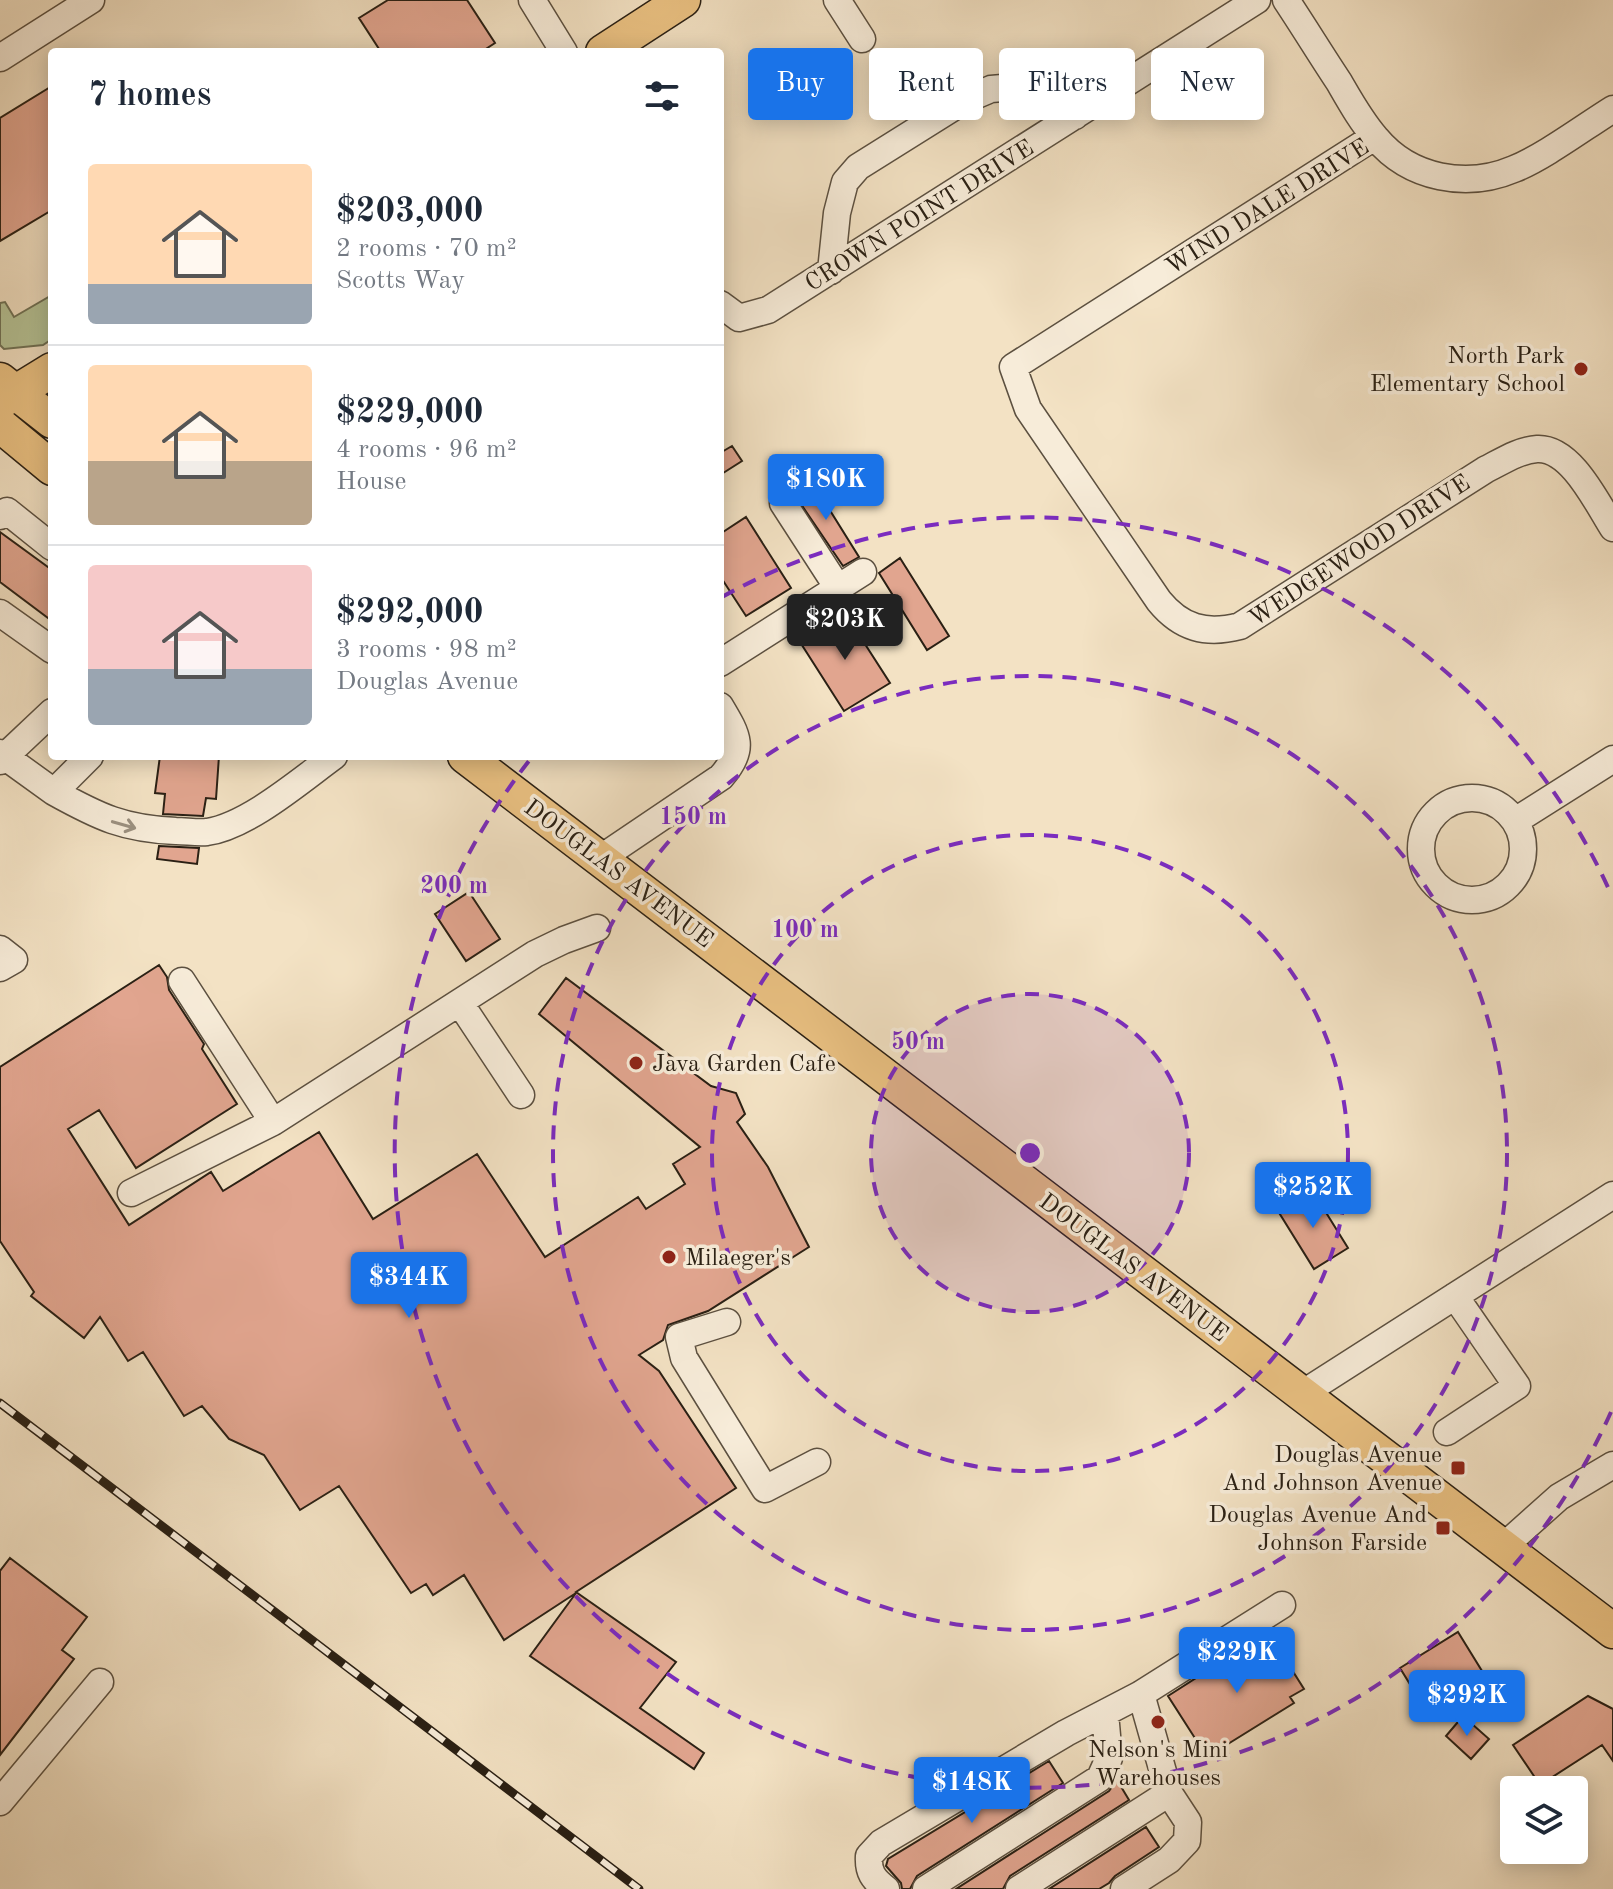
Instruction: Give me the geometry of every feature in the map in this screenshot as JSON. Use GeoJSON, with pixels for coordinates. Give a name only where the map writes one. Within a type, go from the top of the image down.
{"type":"FeatureCollection","features":[{"type":"Feature","properties":{"kind":"main road"},"geometry":{"type":"LineString","coordinates":[[609,48],[683,0]]}},
{"type":"Feature","properties":{"kind":"main road"},"geometry":{"type":"LineString","coordinates":[[5,391],[48,372]]}},
{"type":"Feature","properties":{"kind":"main road"},"geometry":{"type":"LineString","coordinates":[[5,391],[48,418]]}},
{"type":"Feature","properties":{"kind":"main road"},"geometry":{"type":"LineString","coordinates":[[6,439],[48,421]]}},
{"type":"Feature","properties":{"kind":"main road"},"geometry":{"type":"LineString","coordinates":[[6,439],[48,465]]}},
{"type":"Feature","properties":{"kind":"main road","name":"DOUGLAS AVENUE"},"geometry":{"type":"LineString","coordinates":[[470,760],[1613,1631]]}},
{"type":"Feature","properties":{"kind":"street"},"geometry":{"type":"LineString","coordinates":[[0,58],[45,44],[91,0]]}},
{"type":"Feature","properties":{"kind":"street"},"geometry":{"type":"LineString","coordinates":[[532,0],[562,48]]}},
{"type":"Feature","properties":{"kind":"street"},"geometry":{"type":"LineString","coordinates":[[837,0],[862,39]]}},
{"type":"Feature","properties":{"kind":"street","name":"CROWN POINT DRIVE"},"geometry":{"type":"LineString","coordinates":[[1135,78],[1257,0]]}},
{"type":"Feature","properties":{"kind":"street"},"geometry":{"type":"LineString","coordinates":[[1286,0],[1374,137]]}},
{"type":"Feature","properties":{"kind":"street"},"geometry":{"type":"LineString","coordinates":[[831,271],[845,182],[858,167],[965,100],[999,88]]}},
{"type":"Feature","properties":{"kind":"street","name":"WIND DALE DRIVE"},"geometry":{"type":"LineString","coordinates":[[1013,367],[1374,137],[1400,159],[1422,172],[1471,180],[1494,177],[1518,168],[1613,109]]}},
{"type":"Feature","properties":{"kind":"street","name":"CROWN POINT DRIVE"},"geometry":{"type":"LineString","coordinates":[[729,311],[768,310],[1069,120]]}},
{"type":"Feature","properties":{"kind":"street","name":"WEDGEWOOD DRIVE"},"geometry":{"type":"LineString","coordinates":[[1013,367],[1028,409],[1159,601],[1170,614],[1186,625],[1203,631],[1222,631],[1240,626],[1485,470],[1517,454],[1539,449],[1553,452],[1573,465],[1613,528]]}},
{"type":"Feature","properties":{"kind":"street"},"geometry":{"type":"LineString","coordinates":[[783,503],[838,588]]}},
{"type":"Feature","properties":{"kind":"street"},"geometry":{"type":"LineString","coordinates":[[0,516],[7,511],[48,544]]}},
{"type":"Feature","properties":{"kind":"street"},"geometry":{"type":"LineString","coordinates":[[724,660],[863,572]]}},
{"type":"Feature","properties":{"kind":"street"},"geometry":{"type":"LineString","coordinates":[[0,613],[48,647]]}},
{"type":"Feature","properties":{"kind":"street"},"geometry":{"type":"LineString","coordinates":[[601,858],[721,777],[733,763],[739,749],[724,713]]}},
{"type":"Feature","properties":{"kind":"street"},"geometry":{"type":"LineString","coordinates":[[48,716],[1,757],[99,817],[141,830],[208,832],[244,818],[289,791],[329,760]]}},
{"type":"Feature","properties":{"kind":"street"},"geometry":{"type":"LineString","coordinates":[[1515,821],[1613,759]]}},
{"type":"Feature","properties":{"kind":"street"},"geometry":{"type":"LineString","coordinates":[[54,792],[86,760]]}},
{"type":"Feature","properties":{"kind":"street"},"geometry":{"type":"LineString","coordinates":[[131,1193],[273,1122],[535,954],[597,928]]}},
{"type":"Feature","properties":{"kind":"street"},"geometry":{"type":"LineString","coordinates":[[0,949],[14,960],[0,968]]}},
{"type":"Feature","properties":{"kind":"street"},"geometry":{"type":"LineString","coordinates":[[182,981],[273,1122]]}},
{"type":"Feature","properties":{"kind":"street"},"geometry":{"type":"LineString","coordinates":[[460,1003],[521,1095]]}},
{"type":"Feature","properties":{"kind":"street"},"geometry":{"type":"LineString","coordinates":[[1302,1394],[1613,1195]]}},
{"type":"Feature","properties":{"kind":"street"},"geometry":{"type":"LineString","coordinates":[[1447,1432],[1517,1386],[1455,1296]]}},
{"type":"Feature","properties":{"kind":"street"},"geometry":{"type":"LineString","coordinates":[[727,1322],[679,1337],[684,1358],[765,1489],[817,1462]]}},
{"type":"Feature","properties":{"kind":"street"},"geometry":{"type":"LineString","coordinates":[[1503,1547],[1559,1497],[1613,1465]]}},
{"type":"Feature","properties":{"kind":"street"},"geometry":{"type":"LineString","coordinates":[[886,1889],[875,1881],[868,1869],[869,1856],[881,1843],[1141,1694],[1282,1605]]}},
{"type":"Feature","properties":{"kind":"street"},"geometry":{"type":"LineString","coordinates":[[0,1802],[100,1682]]}},
{"type":"Feature","properties":{"kind":"street"},"geometry":{"type":"LineString","coordinates":[[1124,1889],[1169,1860],[1187,1841],[1188,1822],[1169,1793],[1141,1694]]}},
{"type":"Feature","properties":{"kind":"street"},"geometry":{"type":"LineString","coordinates":[[926,1889],[1100,1778],[1109,1758],[1105,1713]]}},
{"type":"Feature","properties":{"kind":"street"},"geometry":{"type":"LineString","coordinates":[[1019,1889],[1169,1793]]}},
{"type":"Feature","properties":{"kind":"green space"},"geometry":{"type":"Polygon","coordinates":[[[48,297],[48,342],[43,345],[4,349],[0,345],[0,303],[5,302],[14,317],[48,297]]]}},
{"type":"Feature","properties":{"kind":"building"},"geometry":{"type":"Polygon","coordinates":[[[388,0],[467,0],[495,43],[487,48],[378,48],[359,18],[388,0]]]}},
{"type":"Feature","properties":{"kind":"building"},"geometry":{"type":"Polygon","coordinates":[[[48,88],[48,212],[0,241],[0,118],[48,88]]]}},
{"type":"Feature","properties":{"kind":"building"},"geometry":{"type":"Polygon","coordinates":[[[732,446],[742,461],[724,472],[724,451],[732,446]]]}},
{"type":"Feature","properties":{"kind":"building"},"geometry":{"type":"Polygon","coordinates":[[[811,480],[859,557],[843,566],[792,491],[811,480]]]}},
{"type":"Feature","properties":{"kind":"building"},"geometry":{"type":"Polygon","coordinates":[[[746,517],[791,588],[746,616],[724,582],[724,531],[746,517]]]}},
{"type":"Feature","properties":{"kind":"building"},"geometry":{"type":"Polygon","coordinates":[[[0,532],[48,567],[48,618],[0,582],[0,532]]]}},
{"type":"Feature","properties":{"kind":"building"},"geometry":{"type":"Polygon","coordinates":[[[900,558],[949,636],[927,650],[879,573],[900,558]]]}},
{"type":"Feature","properties":{"kind":"building"},"geometry":{"type":"Polygon","coordinates":[[[845,613],[890,683],[844,711],[800,642],[845,613]]]}},
{"type":"Feature","properties":{"kind":"building"},"geometry":{"type":"Polygon","coordinates":[[[159,760],[219,760],[216,799],[206,798],[203,816],[163,814],[165,794],[155,793],[159,760]]]}},
{"type":"Feature","properties":{"kind":"building"},"geometry":{"type":"Polygon","coordinates":[[[159,846],[199,848],[197,864],[157,859],[159,846]]]}},
{"type":"Feature","properties":{"kind":"building"},"geometry":{"type":"Polygon","coordinates":[[[469,892],[500,939],[466,961],[435,914],[469,892]]]}},
{"type":"Feature","properties":{"kind":"building"},"geometry":{"type":"Polygon","coordinates":[[[159,965],[167,977],[169,990],[204,1044],[202,1049],[237,1104],[136,1168],[99,1110],[68,1129],[129,1225],[211,1172],[223,1191],[319,1132],[373,1219],[477,1154],[545,1257],[638,1197],[646,1209],[685,1184],[673,1164],[700,1147],[539,1014],[566,978],[711,1086],[736,1093],[745,1114],[737,1122],[768,1167],[809,1247],[708,1311],[668,1325],[663,1340],[639,1355],[659,1371],[736,1488],[576,1592],[676,1662],[640,1708],[704,1753],[694,1769],[530,1656],[576,1593],[504,1640],[464,1575],[433,1595],[426,1584],[411,1593],[339,1486],[300,1510],[264,1455],[229,1439],[202,1406],[184,1416],[143,1352],[128,1361],[100,1317],[84,1338],[31,1296],[34,1292],[0,1241],[0,1067],[159,965]]]}},
{"type":"Feature","properties":{"kind":"building"},"geometry":{"type":"Polygon","coordinates":[[[1312,1190],[1348,1248],[1314,1269],[1278,1211],[1312,1190]]]}},
{"type":"Feature","properties":{"kind":"building"},"geometry":{"type":"Polygon","coordinates":[[[10,1558],[87,1617],[62,1650],[74,1659],[0,1755],[0,1571],[10,1558]]]}},
{"type":"Feature","properties":{"kind":"building"},"geometry":{"type":"Polygon","coordinates":[[[1268,1632],[1304,1689],[1290,1697],[1294,1703],[1207,1757],[1168,1696],[1268,1632]]]}},
{"type":"Feature","properties":{"kind":"building"},"geometry":{"type":"Polygon","coordinates":[[[1458,1632],[1482,1671],[1424,1707],[1400,1668],[1458,1632]]]}},
{"type":"Feature","properties":{"kind":"building"},"geometry":{"type":"Polygon","coordinates":[[[1588,1696],[1613,1709],[1613,1761],[1602,1745],[1554,1776],[1534,1776],[1513,1745],[1588,1696]]]}},
{"type":"Feature","properties":{"kind":"building"},"geometry":{"type":"Polygon","coordinates":[[[1463,1716],[1489,1739],[1471,1759],[1446,1736],[1463,1716]]]}},
{"type":"Feature","properties":{"kind":"building"},"geometry":{"type":"Polygon","coordinates":[[[1049,1761],[1063,1783],[917,1876],[910,1889],[902,1889],[901,1883],[886,1866],[888,1859],[1049,1761]]]}},
{"type":"Feature","properties":{"kind":"building"},"geometry":{"type":"Polygon","coordinates":[[[1117,1780],[1129,1800],[1010,1876],[1003,1889],[956,1889],[1109,1791],[1117,1780]]]}},
{"type":"Feature","properties":{"kind":"building"},"geometry":{"type":"Polygon","coordinates":[[[1146,1827],[1159,1847],[1109,1883],[1099,1889],[1049,1889],[1146,1827]]]}},
{"type":"Feature","properties":{"kind":"railway"},"geometry":{"type":"LineString","coordinates":[[0,1403],[639,1889]]}},
{"type":"Feature","properties":{"kind":"place","name":"North Park Elementary School"},"geometry":{"type":"Point","coordinates":[1581,369]}},
{"type":"Feature","properties":{"kind":"place","name":"Java Garden Cafe"},"geometry":{"type":"Point","coordinates":[636,1063]}},
{"type":"Feature","properties":{"kind":"place","name":"Milaeger's"},"geometry":{"type":"Point","coordinates":[669,1257]}},
{"type":"Feature","properties":{"kind":"place","name":"Douglas Avenue And Johnson Avenue"},"geometry":{"type":"Point","coordinates":[1458,1468]}},
{"type":"Feature","properties":{"kind":"place","name":"Douglas Avenue And Johnson Farside"},"geometry":{"type":"Point","coordinates":[1443,1528]}},
{"type":"Feature","properties":{"kind":"place","name":"Nelson's Mini Warehouses"},"geometry":{"type":"Point","coordinates":[1158,1722]}}]}
